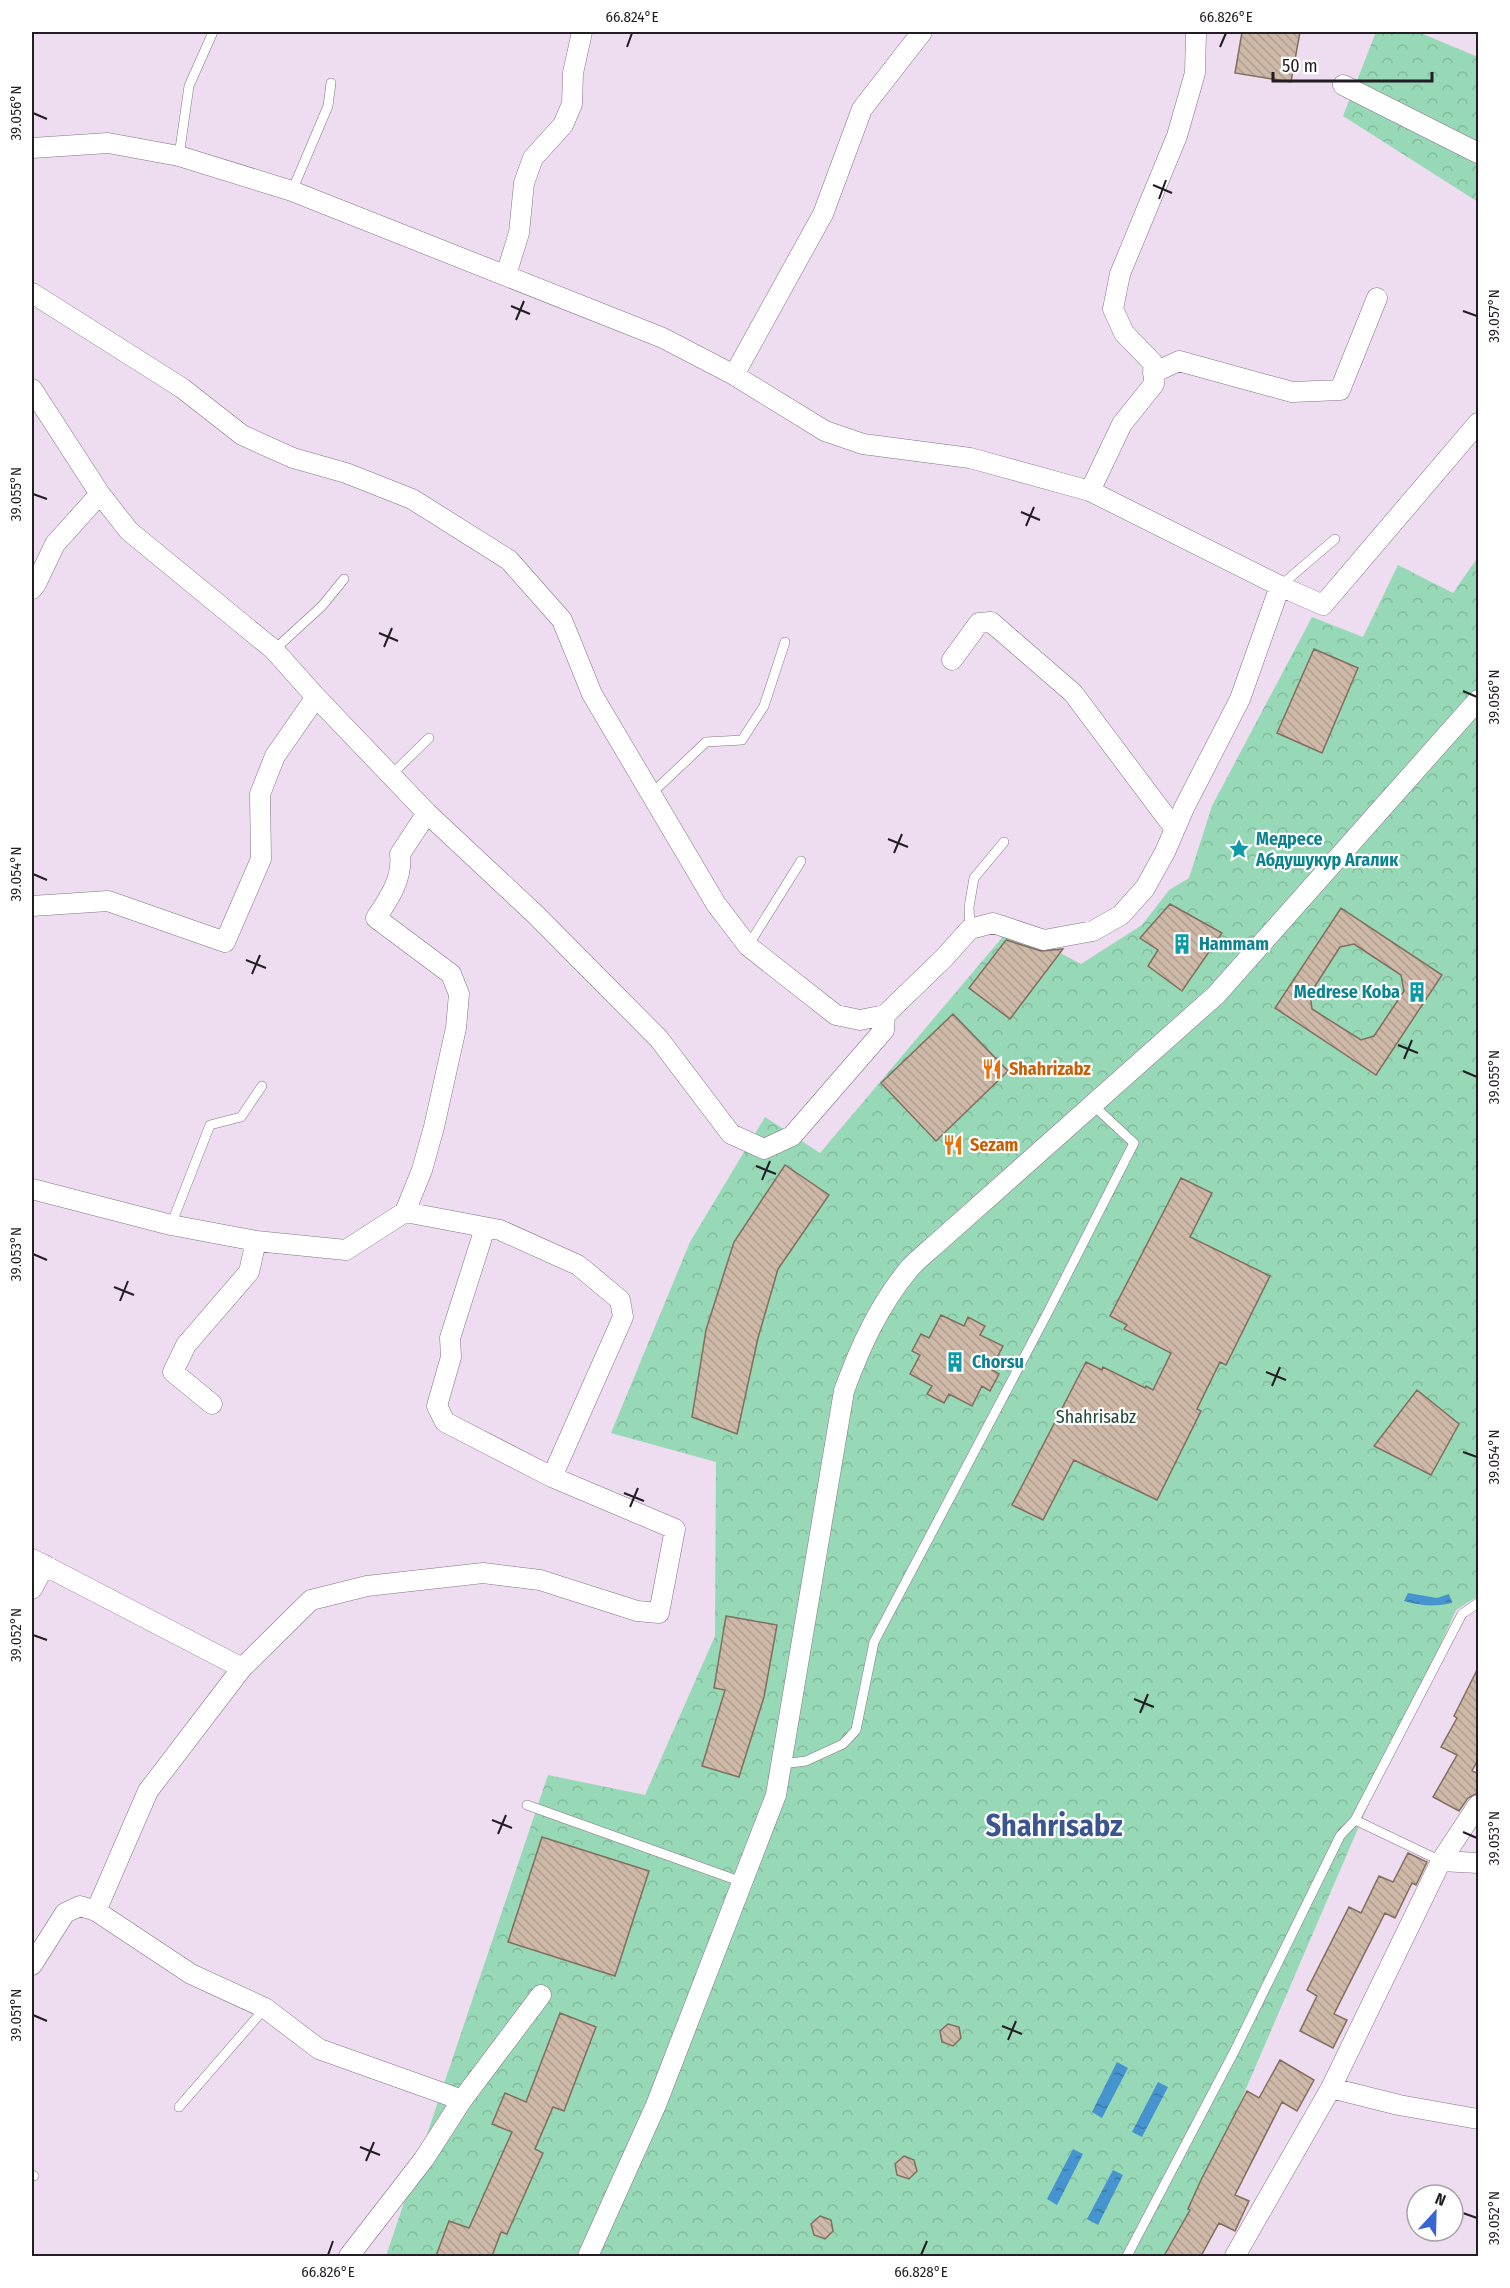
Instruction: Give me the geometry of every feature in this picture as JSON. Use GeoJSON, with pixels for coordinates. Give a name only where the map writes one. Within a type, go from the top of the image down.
{"type":"FeatureCollection","features":[{"type":"Feature","properties":{"kind":"street"},"geometry":{"type":"LineString","coordinates":[[506,274],[519,233],[524,183],[533,158],[563,125],[572,104],[573,73],[582,32]]}},
{"type":"Feature","properties":{"kind":"street"},"geometry":{"type":"LineString","coordinates":[[734,375],[823,214],[862,110],[922,32]]}},
{"type":"Feature","properties":{"kind":"street"},"geometry":{"type":"LineString","coordinates":[[1090,491],[1122,424],[1154,384],[1153,363],[1124,333],[1113,309],[1120,274],[1177,136],[1195,73],[1196,32]]}},
{"type":"Feature","properties":{"kind":"street"},"geometry":{"type":"LineString","coordinates":[[1343,85],[1479,153]]}},
{"type":"Feature","properties":{"kind":"street"},"geometry":{"type":"LineString","coordinates":[[32,148],[108,143],[179,156],[292,191],[663,338],[734,375],[825,431],[863,444],[970,458],[1090,491],[1280,586],[1323,605],[1479,423]]}},
{"type":"Feature","properties":{"kind":"street"},"geometry":{"type":"LineString","coordinates":[[32,293],[182,388],[242,435],[293,459],[346,473],[411,499],[509,560],[562,620],[592,694],[716,904],[748,946],[836,1015],[860,1020],[885,1015],[944,958],[970,929],[993,923],[1044,940],[1092,930],[1121,915],[1145,888],[1166,852],[1184,808],[1240,699],[1280,586]]}},
{"type":"Feature","properties":{"kind":"street"},"geometry":{"type":"LineString","coordinates":[[1153,373],[1179,361],[1292,392],[1340,390],[1377,298]]}},
{"type":"Feature","properties":{"kind":"street"},"geometry":{"type":"LineString","coordinates":[[32,389],[100,494],[129,531],[182,572],[274,650],[427,813],[536,915],[658,1039],[731,1134],[764,1149],[792,1136],[884,1030],[885,1015]]}},
{"type":"Feature","properties":{"kind":"street"},"geometry":{"type":"LineString","coordinates":[[32,589],[55,544],[100,494]]}},
{"type":"Feature","properties":{"kind":"street"},"geometry":{"type":"LineString","coordinates":[[952,660],[979,623],[991,622],[1073,693],[1175,829]]}},
{"type":"Feature","properties":{"kind":"street"},"geometry":{"type":"LineString","coordinates":[[32,906],[108,901],[225,942],[261,859],[260,794],[274,756],[316,697]]}},
{"type":"Feature","properties":{"kind":"street"},"geometry":{"type":"LineString","coordinates":[[588,2256],[656,2105],[776,1795],[844,1391],[859,1350],[879,1312],[910,1269],[1216,995],[1479,700]]}},
{"type":"Feature","properties":{"kind":"street"},"geometry":{"type":"LineString","coordinates":[[32,1190],[171,1225],[256,1241],[346,1250],[405,1212],[422,1170],[434,1127],[456,1028],[459,994],[451,974],[376,918],[390,896],[401,867],[400,854],[427,813]]}},
{"type":"Feature","properties":{"kind":"street"},"geometry":{"type":"LineString","coordinates":[[405,1212],[500,1230],[578,1265],[620,1300],[623,1317],[552,1476]]}},
{"type":"Feature","properties":{"kind":"street"},"geometry":{"type":"LineString","coordinates":[[96,1911],[148,1791],[242,1668],[311,1599],[367,1586],[483,1573],[540,1580],[637,1611],[659,1613],[675,1529],[552,1476],[445,1422],[437,1406],[452,1357],[450,1338],[485,1228]]}},
{"type":"Feature","properties":{"kind":"street"},"geometry":{"type":"LineString","coordinates":[[212,1404],[173,1372],[186,1345],[249,1272],[256,1241]]}},
{"type":"Feature","properties":{"kind":"street"},"geometry":{"type":"LineString","coordinates":[[32,1589],[38,1562],[242,1668]]}},
{"type":"Feature","properties":{"kind":"street"},"geometry":{"type":"LineString","coordinates":[[1235,2256],[1331,2088],[1441,1861],[1479,1805]]}},
{"type":"Feature","properties":{"kind":"street"},"geometry":{"type":"LineString","coordinates":[[1441,1861],[1479,1863]]}},
{"type":"Feature","properties":{"kind":"street"},"geometry":{"type":"LineString","coordinates":[[32,1965],[65,1913],[80,1906],[96,1911],[191,1974],[265,2008],[319,2049],[462,2100]]}},
{"type":"Feature","properties":{"kind":"street"},"geometry":{"type":"LineString","coordinates":[[349,2256],[424,2159],[462,2100],[541,1995]]}},
{"type":"Feature","properties":{"kind":"street"},"geometry":{"type":"LineString","coordinates":[[1331,2088],[1399,2105],[1479,2119]]}},
{"type":"Feature","properties":{"kind":"lane"},"geometry":{"type":"LineString","coordinates":[[179,156],[189,86],[213,32]]}},
{"type":"Feature","properties":{"kind":"lane"},"geometry":{"type":"LineString","coordinates":[[292,191],[328,106],[331,83]]}},
{"type":"Feature","properties":{"kind":"lane"},"geometry":{"type":"LineString","coordinates":[[1280,586],[1335,539]]}},
{"type":"Feature","properties":{"kind":"lane"},"geometry":{"type":"LineString","coordinates":[[274,650],[322,606],[344,579]]}},
{"type":"Feature","properties":{"kind":"lane"},"geometry":{"type":"LineString","coordinates":[[651,794],[706,742],[742,740],[764,706],[785,642]]}},
{"type":"Feature","properties":{"kind":"lane"},"geometry":{"type":"LineString","coordinates":[[391,775],[429,738]]}},
{"type":"Feature","properties":{"kind":"lane"},"geometry":{"type":"LineString","coordinates":[[970,929],[969,907],[974,878],[1004,842]]}},
{"type":"Feature","properties":{"kind":"lane"},"geometry":{"type":"LineString","coordinates":[[748,946],[801,861]]}},
{"type":"Feature","properties":{"kind":"lane"},"geometry":{"type":"LineString","coordinates":[[171,1225],[210,1125],[241,1117],[262,1086]]}},
{"type":"Feature","properties":{"kind":"lane"},"geometry":{"type":"LineString","coordinates":[[782,1764],[806,1761],[815,1757],[843,1744],[856,1730],[874,1642],[1048,1312],[1134,1143],[1094,1106]]}},
{"type":"Feature","properties":{"kind":"lane"},"geometry":{"type":"LineString","coordinates":[[1127,2256],[1235,2050],[1340,1836],[1355,1820],[1462,1614],[1479,1603]]}},
{"type":"Feature","properties":{"kind":"lane"},"geometry":{"type":"LineString","coordinates":[[527,1805],[742,1882]]}},
{"type":"Feature","properties":{"kind":"lane"},"geometry":{"type":"LineString","coordinates":[[1355,1820],[1441,1861]]}},
{"type":"Feature","properties":{"kind":"lane"},"geometry":{"type":"LineString","coordinates":[[179,2107],[265,2008]]}},
{"type":"Feature","properties":{"kind":"green space"},"geometry":{"type":"Polygon","coordinates":[[[1376,32],[1418,32],[1478,57],[1478,202],[1343,116],[1376,32]]]}},
{"type":"Feature","properties":{"kind":"green space","name":"Shahrisabz"},"geometry":{"type":"Polygon","coordinates":[[[1478,557],[1478,1596],[1456,1610],[1366,1810],[1174,2256],[386,2256],[548,1775],[645,1795],[715,1636],[716,1462],[611,1433],[690,1242],[765,1117],[820,1153],[1011,927],[1081,964],[1142,925],[1169,890],[1189,878],[1212,806],[1312,617],[1363,637],[1398,565],[1453,593],[1478,557]]]}},
{"type":"Feature","properties":{"kind":"water"},"geometry":{"type":"Polygon","coordinates":[[[1408,1593],[1437,1598],[1449,1594],[1452,1603],[1428,1605],[1404,1601],[1408,1593]]]}},
{"type":"Feature","properties":{"kind":"water"},"geometry":{"type":"Polygon","coordinates":[[[1117,2062],[1128,2068],[1102,2118],[1092,2112],[1117,2062]]]}},
{"type":"Feature","properties":{"kind":"water"},"geometry":{"type":"Polygon","coordinates":[[[1158,2082],[1168,2087],[1142,2137],[1132,2132],[1158,2082]]]}},
{"type":"Feature","properties":{"kind":"water"},"geometry":{"type":"Polygon","coordinates":[[[1073,2149],[1083,2154],[1057,2205],[1047,2199],[1073,2149]]]}},
{"type":"Feature","properties":{"kind":"water"},"geometry":{"type":"Polygon","coordinates":[[[1113,2170],[1123,2175],[1098,2225],[1087,2219],[1113,2170]]]}},
{"type":"Feature","properties":{"kind":"building"},"geometry":{"type":"Polygon","coordinates":[[[1242,32],[1300,32],[1291,82],[1235,73],[1242,32]]]}},
{"type":"Feature","properties":{"kind":"building"},"geometry":{"type":"Polygon","coordinates":[[[1314,649],[1358,668],[1322,753],[1277,733],[1314,649]]]}},
{"type":"Feature","properties":{"kind":"building","name":"Hammam"},"geometry":{"type":"Polygon","coordinates":[[[1170,904],[1222,933],[1182,991],[1148,966],[1158,950],[1140,938],[1170,904]]]}},
{"type":"Feature","properties":{"kind":"building","name":"Medrese Koba"},"geometry":{"type":"Polygon","coordinates":[[[1341,908],[1442,975],[1376,1075],[1275,1008],[1341,908]],[[1354,944],[1340,947],[1310,994],[1312,1009],[1361,1040],[1374,1036],[1404,991],[1401,975],[1354,944]]]}},
{"type":"Feature","properties":{"kind":"building"},"geometry":{"type":"Polygon","coordinates":[[[1006,940],[1041,951],[1063,949],[1010,1019],[969,988],[1006,940]]]}},
{"type":"Feature","properties":{"kind":"building"},"geometry":{"type":"Polygon","coordinates":[[[953,1014],[1008,1071],[936,1141],[881,1083],[953,1014]]]}},
{"type":"Feature","properties":{"kind":"building"},"geometry":{"type":"Polygon","coordinates":[[[785,1165],[829,1195],[778,1269],[758,1338],[737,1434],[692,1417],[706,1330],[734,1242],[785,1165]]]}},
{"type":"Feature","properties":{"kind":"building"},"geometry":{"type":"Polygon","coordinates":[[[1181,1178],[1212,1193],[1190,1237],[1270,1276],[1226,1365],[1220,1362],[1197,1409],[1201,1411],[1157,1500],[1074,1460],[1043,1520],[1012,1505],[1086,1362],[1102,1370],[1103,1367],[1153,1390],[1171,1353],[1124,1329],[1127,1325],[1110,1316],[1181,1178]]]}},
{"type":"Feature","properties":{"kind":"building","name":"Chorsu"},"geometry":{"type":"Polygon","coordinates":[[[941,1315],[964,1326],[968,1317],[985,1326],[980,1335],[1003,1346],[991,1369],[999,1374],[990,1391],[982,1386],[972,1406],[949,1394],[944,1403],[927,1394],[932,1386],[910,1374],[920,1355],[912,1351],[921,1334],[929,1338],[941,1315]]]}},
{"type":"Feature","properties":{"kind":"building"},"geometry":{"type":"Polygon","coordinates":[[[1417,1390],[1459,1424],[1431,1475],[1374,1446],[1417,1390]]]}},
{"type":"Feature","properties":{"kind":"building"},"geometry":{"type":"Polygon","coordinates":[[[726,1616],[777,1625],[764,1697],[739,1777],[702,1766],[725,1690],[714,1688],[726,1616]]]}},
{"type":"Feature","properties":{"kind":"building"},"geometry":{"type":"Polygon","coordinates":[[[1479,1666],[1479,1758],[1472,1771],[1479,1774],[1479,1788],[1459,1811],[1433,1797],[1457,1755],[1441,1747],[1457,1718],[1454,1716],[1479,1666]]]}},
{"type":"Feature","properties":{"kind":"building"},"geometry":{"type":"Polygon","coordinates":[[[542,1837],[649,1871],[615,1976],[508,1942],[542,1837]]]}},
{"type":"Feature","properties":{"kind":"building"},"geometry":{"type":"Polygon","coordinates":[[[1408,1853],[1427,1862],[1416,1885],[1412,1883],[1395,1918],[1385,1913],[1334,2014],[1347,2020],[1333,2048],[1300,2031],[1317,1996],[1307,1990],[1349,1907],[1361,1913],[1379,1876],[1393,1882],[1408,1853]]]}},
{"type":"Feature","properties":{"kind":"building"},"geometry":{"type":"Polygon","coordinates":[[[560,2013],[596,2027],[564,2111],[553,2107],[535,2149],[543,2153],[507,2234],[501,2232],[492,2256],[436,2256],[449,2221],[469,2228],[512,2132],[492,2124],[505,2093],[526,2102],[560,2013]]]}},
{"type":"Feature","properties":{"kind":"building"},"geometry":{"type":"Polygon","coordinates":[[[948,2024],[959,2027],[961,2038],[953,2046],[942,2042],[940,2031],[948,2024]]]}},
{"type":"Feature","properties":{"kind":"building"},"geometry":{"type":"Polygon","coordinates":[[[1280,2060],[1314,2080],[1297,2111],[1282,2102],[1235,2195],[1249,2201],[1235,2231],[1219,2223],[1201,2256],[1164,2256],[1190,2210],[1188,2209],[1201,2180],[1247,2091],[1259,2098],[1280,2060]]]}},
{"type":"Feature","properties":{"kind":"building"},"geometry":{"type":"Polygon","coordinates":[[[904,2156],[914,2160],[917,2171],[909,2179],[897,2175],[895,2164],[904,2156]]]}},
{"type":"Feature","properties":{"kind":"building"},"geometry":{"type":"Polygon","coordinates":[[[820,2216],[831,2220],[833,2231],[825,2239],[814,2235],[811,2224],[820,2216]]]}},
{"type":"Feature","properties":{"kind":"place","name":"Медресе Абдушукур Агалик"},"geometry":{"type":"Point","coordinates":[1239,849]}},
{"type":"Feature","properties":{"kind":"place","name":"Hammam"},"geometry":{"type":"Point","coordinates":[1182,944]}},
{"type":"Feature","properties":{"kind":"place","name":"Medrese Koba"},"geometry":{"type":"Point","coordinates":[1417,992]}},
{"type":"Feature","properties":{"kind":"place","name":"Shahrizabz"},"geometry":{"type":"Point","coordinates":[992,1069]}},
{"type":"Feature","properties":{"kind":"place","name":"Sezam"},"geometry":{"type":"Point","coordinates":[953,1145]}},
{"type":"Feature","properties":{"kind":"place","name":"Chorsu"},"geometry":{"type":"Point","coordinates":[955,1362]}},
{"type":"Feature","properties":{"kind":"district","name":"Shahrisabz"},"geometry":{"type":"Point","coordinates":[1054,1826]}}]}
